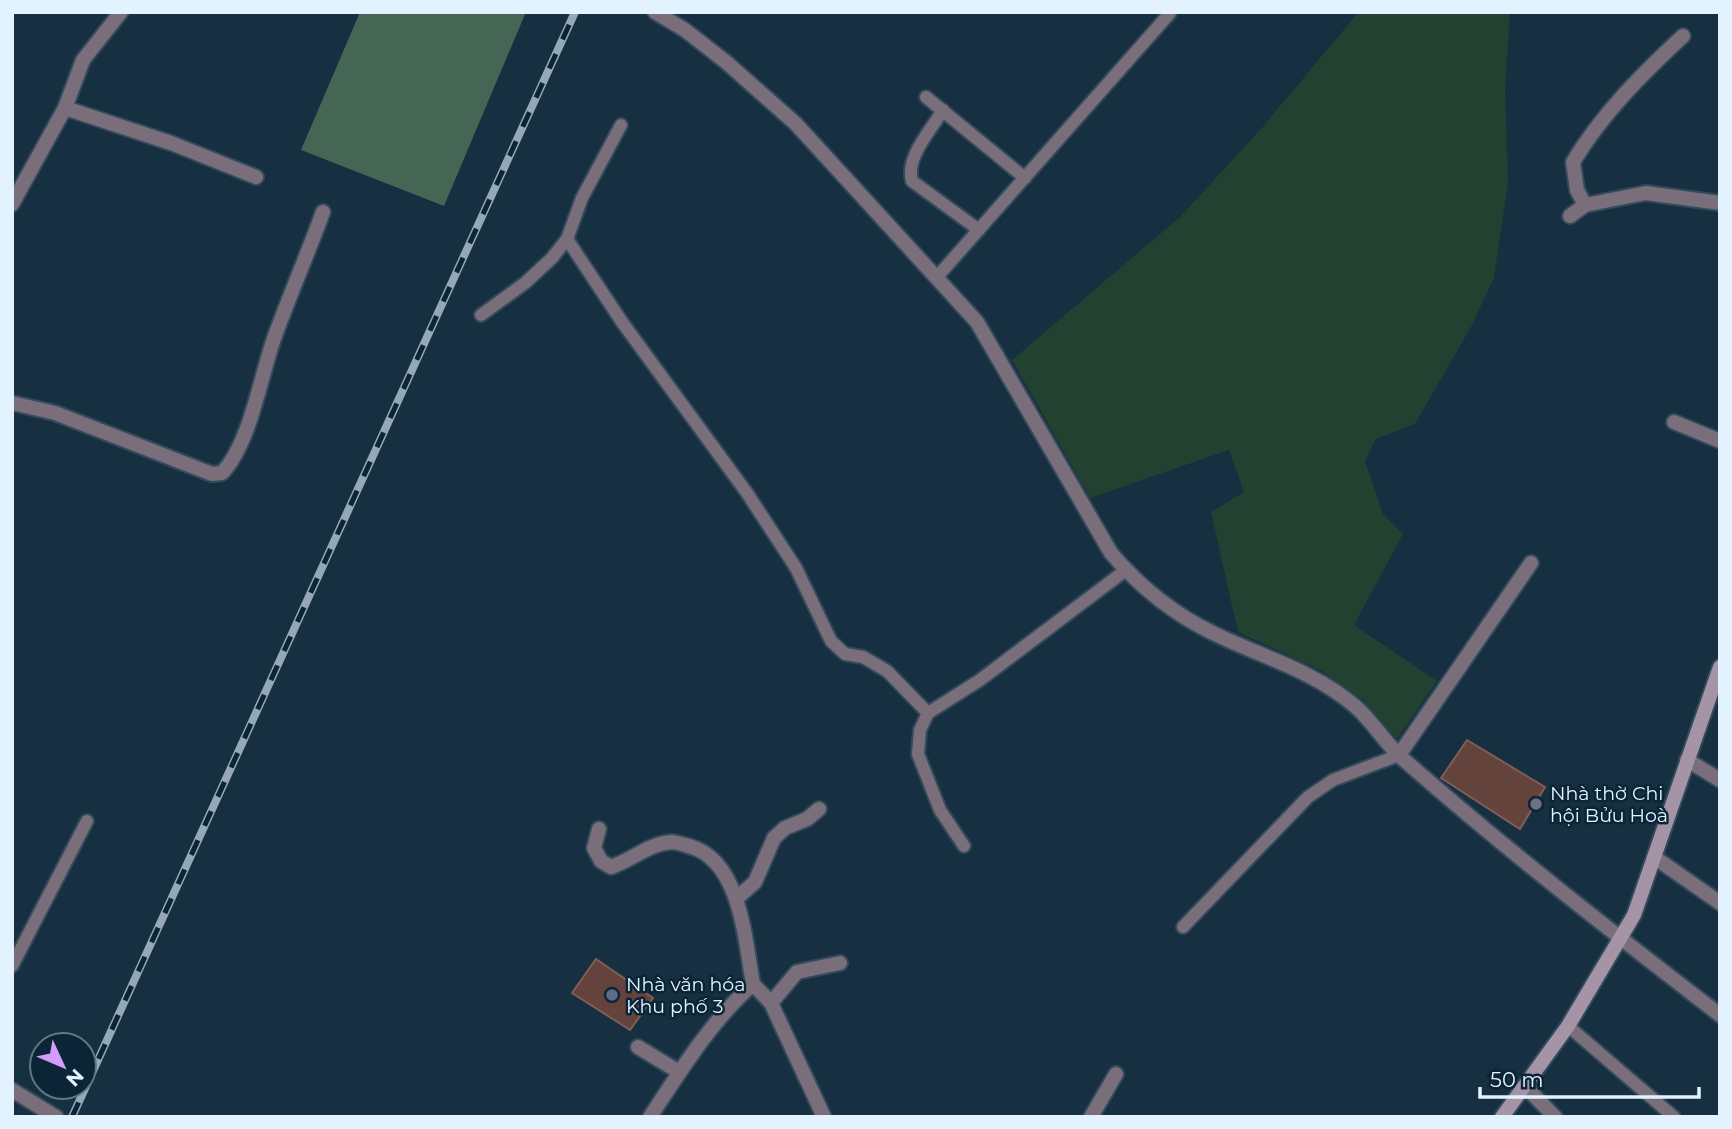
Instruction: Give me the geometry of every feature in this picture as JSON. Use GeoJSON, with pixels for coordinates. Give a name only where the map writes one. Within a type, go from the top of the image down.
{"type":"FeatureCollection","features":[{"type":"Feature","properties":{"kind":"main road"},"geometry":{"type":"LineString","coordinates":[[1502,1117],[1568,1026],[1633,915],[1720,667]]}},
{"type":"Feature","properties":{"kind":"street"},"geometry":{"type":"LineString","coordinates":[[12,204],[19,176],[65,108],[83,60],[121,12]]}},
{"type":"Feature","properties":{"kind":"street"},"geometry":{"type":"LineString","coordinates":[[655,12],[685,30],[726,62],[796,124],[977,322],[1104,541],[1126,570],[1155,597],[1213,634],[1318,680],[1356,707],[1399,755],[1620,939],[1720,1015]]}},
{"type":"Feature","properties":{"kind":"street"},"geometry":{"type":"LineString","coordinates":[[1585,205],[1577,190],[1573,162],[1586,139],[1639,77],[1683,36]]}},
{"type":"Feature","properties":{"kind":"street"},"geometry":{"type":"LineString","coordinates":[[65,108],[171,143],[256,177]]}},
{"type":"Feature","properties":{"kind":"street"},"geometry":{"type":"LineString","coordinates":[[1570,216],[1585,205],[1646,193],[1720,203]]}},
{"type":"Feature","properties":{"kind":"street"},"geometry":{"type":"LineString","coordinates":[[12,403],[55,413],[212,474],[222,473],[235,456],[254,408],[275,334],[296,287],[323,212]]}},
{"type":"Feature","properties":{"kind":"street"},"geometry":{"type":"LineString","coordinates":[[1674,422],[1720,441]]}},
{"type":"Feature","properties":{"kind":"street"},"geometry":{"type":"LineString","coordinates":[[1399,755],[1531,563]]}},
{"type":"Feature","properties":{"kind":"street"},"geometry":{"type":"LineString","coordinates":[[1688,760],[1720,780]]}},
{"type":"Feature","properties":{"kind":"street"},"geometry":{"type":"LineString","coordinates":[[736,899],[755,882],[774,838],[785,828],[807,819],[819,808]]}},
{"type":"Feature","properties":{"kind":"street"},"geometry":{"type":"LineString","coordinates":[[599,829],[594,848],[601,862],[611,867],[627,862],[646,848],[673,842],[702,851],[720,868],[736,899],[753,984],[771,1003],[824,1117]]}},
{"type":"Feature","properties":{"kind":"street"},"geometry":{"type":"LineString","coordinates":[[1654,857],[1720,903]]}},
{"type":"Feature","properties":{"kind":"street"},"geometry":{"type":"LineString","coordinates":[[771,1003],[797,972],[840,963]]}},
{"type":"Feature","properties":{"kind":"street"},"geometry":{"type":"LineString","coordinates":[[650,1117],[679,1072],[730,1005],[753,984]]}},
{"type":"Feature","properties":{"kind":"street"},"geometry":{"type":"LineString","coordinates":[[638,1047],[679,1072]]}},
{"type":"Feature","properties":{"kind":"street"},"geometry":{"type":"LineString","coordinates":[[1091,1117],[1116,1074]]}},
{"type":"Feature","properties":{"kind":"street"},"geometry":{"type":"LineString","coordinates":[[1525,1086],[1556,1117]]}},
{"type":"Feature","properties":{"kind":"street"},"geometry":{"type":"LineString","coordinates":[[12,1090],[56,1117]]}},
{"type":"Feature","properties":{"kind":"lane"},"geometry":{"type":"LineString","coordinates":[[937,277],[1170,13]]}},
{"type":"Feature","properties":{"kind":"lane"},"geometry":{"type":"LineString","coordinates":[[926,97],[1026,178]]}},
{"type":"Feature","properties":{"kind":"lane"},"geometry":{"type":"LineString","coordinates":[[943,110],[912,160],[909,173],[912,181],[979,230]]}},
{"type":"Feature","properties":{"kind":"lane"},"geometry":{"type":"LineString","coordinates":[[481,315],[525,283],[552,258],[567,239],[582,198],[621,125]]}},
{"type":"Feature","properties":{"kind":"lane"},"geometry":{"type":"LineString","coordinates":[[567,239],[622,322],[747,493],[796,568],[831,641],[845,654],[863,657],[887,671],[928,713]]}},
{"type":"Feature","properties":{"kind":"lane"},"geometry":{"type":"LineString","coordinates":[[964,846],[940,810],[918,754],[920,730],[928,713],[980,680],[1126,570]]}},
{"type":"Feature","properties":{"kind":"lane"},"geometry":{"type":"LineString","coordinates":[[1183,927],[1308,797],[1334,780],[1399,755]]}},
{"type":"Feature","properties":{"kind":"lane"},"geometry":{"type":"LineString","coordinates":[[12,966],[87,821]]}},
{"type":"Feature","properties":{"kind":"lane"},"geometry":{"type":"LineString","coordinates":[[1568,1026],[1669,1115]]}},
{"type":"Feature","properties":{"kind":"green space"},"geometry":{"type":"Polygon","coordinates":[[[360,12],[526,12],[444,206],[301,150],[360,12]]]}},
{"type":"Feature","properties":{"kind":"green space"},"geometry":{"type":"Polygon","coordinates":[[[1362,12],[1510,12],[1505,89],[1508,182],[1494,278],[1471,327],[1415,424],[1376,439],[1365,461],[1383,514],[1403,534],[1354,625],[1437,681],[1397,739],[1363,700],[1322,671],[1238,632],[1211,512],[1244,492],[1229,450],[1090,498],[1012,360],[1180,217],[1260,130],[1356,15],[1362,12]]]}},
{"type":"Feature","properties":{"kind":"building"},"geometry":{"type":"Polygon","coordinates":[[[1467,740],[1545,787],[1520,829],[1441,778],[1467,740]]]}},
{"type":"Feature","properties":{"kind":"building"},"geometry":{"type":"Polygon","coordinates":[[[596,959],[653,998],[630,1030],[572,993],[596,959]]]}},
{"type":"Feature","properties":{"kind":"railway"},"geometry":{"type":"LineString","coordinates":[[72,1117],[575,12]]}},
{"type":"Feature","properties":{"kind":"place","name":"Nhà thờ Chi hội Bửu Hoà"},"geometry":{"type":"Point","coordinates":[1536,804]}},
{"type":"Feature","properties":{"kind":"place","name":"Nhà văn hóa Khu phố 3"},"geometry":{"type":"Point","coordinates":[612,995]}}]}
